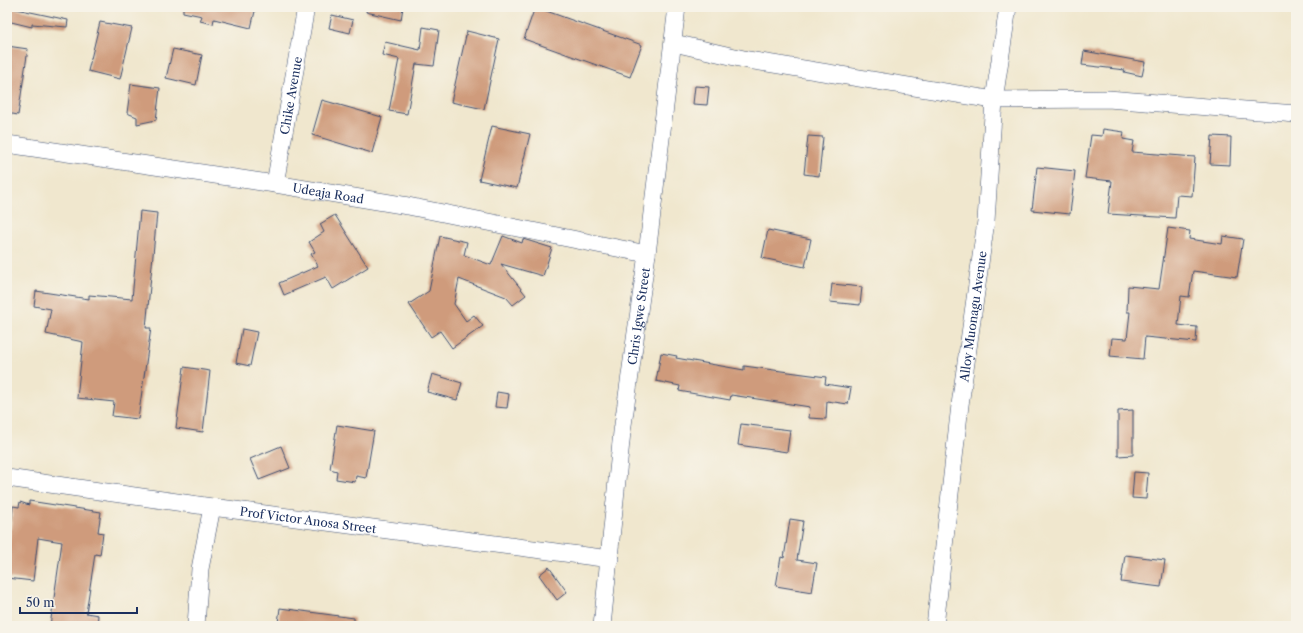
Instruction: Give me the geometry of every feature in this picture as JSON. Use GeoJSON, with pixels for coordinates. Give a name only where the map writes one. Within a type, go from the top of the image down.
{"type":"FeatureCollection","features":[{"type":"Feature","properties":{"kind":"street","name":"Chike Avenue"},"geometry":{"type":"LineString","coordinates":[[275,184],[306,7]]}},
{"type":"Feature","properties":{"kind":"street","name":"Chris Igwe Street"},"geometry":{"type":"LineString","coordinates":[[602,626],[622,432],[647,254],[674,43],[677,7]]}},
{"type":"Feature","properties":{"kind":"street","name":"Alloy Muonagu Avenue"},"geometry":{"type":"LineString","coordinates":[[935,626],[960,405],[986,221],[994,100],[1008,7]]}},
{"type":"Feature","properties":{"kind":"street"},"geometry":{"type":"LineString","coordinates":[[674,43],[748,60],[994,100],[1108,99],[1296,114]]}},
{"type":"Feature","properties":{"kind":"street","name":"Udeaja Road"},"geometry":{"type":"LineString","coordinates":[[7,144],[275,184],[408,206],[647,254]]}},
{"type":"Feature","properties":{"kind":"street","name":"Prof Victor Anosa Street"},"geometry":{"type":"LineString","coordinates":[[7,478],[212,507],[610,559]]}},
{"type":"Feature","properties":{"kind":"street"},"geometry":{"type":"LineString","coordinates":[[196,626],[200,569],[212,507]]}},
{"type":"Feature","properties":{"kind":"building"},"geometry":{"type":"Polygon","coordinates":[[[7,7],[68,20],[67,27],[32,24],[32,27],[7,21],[7,7]]]}},
{"type":"Feature","properties":{"kind":"building"},"geometry":{"type":"Polygon","coordinates":[[[183,7],[256,7],[251,28],[214,19],[213,24],[200,21],[202,16],[183,12],[183,7]]]}},
{"type":"Feature","properties":{"kind":"building"},"geometry":{"type":"Polygon","coordinates":[[[367,7],[403,7],[401,20],[366,12],[367,7]]]}},
{"type":"Feature","properties":{"kind":"building"},"geometry":{"type":"Polygon","coordinates":[[[535,7],[642,45],[630,77],[524,39],[535,7]]]}},
{"type":"Feature","properties":{"kind":"building"},"geometry":{"type":"Polygon","coordinates":[[[332,15],[353,20],[350,33],[329,28],[332,15]]]}},
{"type":"Feature","properties":{"kind":"building"},"geometry":{"type":"Polygon","coordinates":[[[100,22],[132,28],[120,79],[88,71],[100,22]]]}},
{"type":"Feature","properties":{"kind":"building"},"geometry":{"type":"Polygon","coordinates":[[[423,27],[439,30],[434,66],[416,64],[407,114],[389,111],[399,59],[382,55],[385,42],[420,50],[423,27]]]}},
{"type":"Feature","properties":{"kind":"building"},"geometry":{"type":"Polygon","coordinates":[[[467,31],[499,39],[484,109],[451,102],[467,31]]]}},
{"type":"Feature","properties":{"kind":"building"},"geometry":{"type":"Polygon","coordinates":[[[7,46],[28,49],[18,115],[7,113],[7,46]]]}},
{"type":"Feature","properties":{"kind":"building"},"geometry":{"type":"Polygon","coordinates":[[[173,49],[202,55],[196,85],[166,78],[173,49]]]}},
{"type":"Feature","properties":{"kind":"building"},"geometry":{"type":"Polygon","coordinates":[[[1084,51],[1145,62],[1142,76],[1124,72],[1125,70],[1082,65],[1084,51]]]}},
{"type":"Feature","properties":{"kind":"building"},"geometry":{"type":"Polygon","coordinates":[[[131,84],[160,88],[156,120],[137,124],[137,117],[127,113],[131,84]]]}},
{"type":"Feature","properties":{"kind":"building"},"geometry":{"type":"Polygon","coordinates":[[[695,86],[709,87],[707,105],[693,104],[695,86]]]}},
{"type":"Feature","properties":{"kind":"building"},"geometry":{"type":"Polygon","coordinates":[[[322,100],[382,117],[372,153],[312,135],[322,100]]]}},
{"type":"Feature","properties":{"kind":"building"},"geometry":{"type":"Polygon","coordinates":[[[492,126],[530,134],[517,188],[479,180],[492,126]]]}},
{"type":"Feature","properties":{"kind":"building"},"geometry":{"type":"Polygon","coordinates":[[[1103,129],[1124,132],[1123,139],[1134,141],[1132,152],[1195,157],[1192,196],[1177,195],[1175,218],[1108,214],[1112,181],[1085,178],[1091,135],[1102,136],[1103,129]]]}},
{"type":"Feature","properties":{"kind":"building"},"geometry":{"type":"Polygon","coordinates":[[[808,136],[823,137],[819,176],[804,174],[808,136]]]}},
{"type":"Feature","properties":{"kind":"building"},"geometry":{"type":"Polygon","coordinates":[[[1212,136],[1231,137],[1230,165],[1210,164],[1212,136]]]}},
{"type":"Feature","properties":{"kind":"building"},"geometry":{"type":"Polygon","coordinates":[[[1037,167],[1075,171],[1070,214],[1032,210],[1037,167]]]}},
{"type":"Feature","properties":{"kind":"building"},"geometry":{"type":"Polygon","coordinates":[[[140,211],[157,213],[146,328],[151,328],[138,419],[112,416],[114,402],[77,398],[83,342],[46,334],[51,309],[34,306],[36,291],[89,299],[89,295],[132,299],[140,211]]]}},
{"type":"Feature","properties":{"kind":"building"},"geometry":{"type":"Polygon","coordinates":[[[335,215],[368,267],[333,289],[326,277],[284,295],[279,283],[318,266],[311,254],[315,252],[309,242],[324,232],[320,224],[335,215]]]}},
{"type":"Feature","properties":{"kind":"building"},"geometry":{"type":"Polygon","coordinates":[[[1168,228],[1190,231],[1189,239],[1222,244],[1223,236],[1243,239],[1237,277],[1193,271],[1189,297],[1181,296],[1178,325],[1197,327],[1196,342],[1145,337],[1143,359],[1110,356],[1112,338],[1127,339],[1130,312],[1127,312],[1128,286],[1159,289],[1168,228]]]}},
{"type":"Feature","properties":{"kind":"building"},"geometry":{"type":"Polygon","coordinates":[[[768,230],[811,239],[805,267],[762,258],[768,230]]]}},
{"type":"Feature","properties":{"kind":"building"},"geometry":{"type":"Polygon","coordinates":[[[440,236],[467,242],[464,255],[491,265],[503,236],[522,243],[523,239],[552,248],[543,276],[501,264],[526,295],[513,305],[506,297],[459,279],[454,304],[466,321],[474,315],[483,326],[452,348],[440,331],[431,337],[409,304],[429,291],[440,236]]]}},
{"type":"Feature","properties":{"kind":"building"},"geometry":{"type":"Polygon","coordinates":[[[832,284],[862,287],[860,305],[830,302],[832,284]]]}},
{"type":"Feature","properties":{"kind":"building"},"geometry":{"type":"Polygon","coordinates":[[[242,329],[257,332],[250,366],[236,363],[242,329]]]}},
{"type":"Feature","properties":{"kind":"building"},"geometry":{"type":"Polygon","coordinates":[[[661,353],[677,356],[676,358],[744,370],[744,366],[826,377],[825,384],[851,388],[848,404],[827,401],[826,419],[809,418],[810,407],[731,395],[730,400],[679,391],[680,386],[656,381],[661,353]]]}},
{"type":"Feature","properties":{"kind":"building"},"geometry":{"type":"Polygon","coordinates":[[[184,367],[210,371],[203,432],[176,428],[184,367]]]}},
{"type":"Feature","properties":{"kind":"building"},"geometry":{"type":"Polygon","coordinates":[[[432,374],[462,383],[457,400],[427,392],[432,374]]]}},
{"type":"Feature","properties":{"kind":"building"},"geometry":{"type":"Polygon","coordinates":[[[497,392],[509,394],[507,408],[495,407],[497,392]]]}},
{"type":"Feature","properties":{"kind":"building"},"geometry":{"type":"Polygon","coordinates":[[[1133,410],[1133,455],[1118,456],[1118,411],[1133,410]]]}},
{"type":"Feature","properties":{"kind":"building"},"geometry":{"type":"Polygon","coordinates":[[[741,424],[790,430],[787,452],[738,445],[741,424]]]}},
{"type":"Feature","properties":{"kind":"building"},"geometry":{"type":"Polygon","coordinates":[[[337,425],[374,431],[366,478],[356,476],[355,482],[336,479],[337,471],[330,469],[337,425]]]}},
{"type":"Feature","properties":{"kind":"building"},"geometry":{"type":"Polygon","coordinates":[[[281,446],[290,468],[259,480],[250,459],[281,446]]]}},
{"type":"Feature","properties":{"kind":"building"},"geometry":{"type":"Polygon","coordinates":[[[1134,472],[1148,473],[1146,499],[1132,498],[1134,472]]]}},
{"type":"Feature","properties":{"kind":"building"},"geometry":{"type":"Polygon","coordinates":[[[29,501],[101,512],[98,532],[103,533],[100,555],[95,554],[86,613],[98,615],[97,626],[50,626],[62,542],[38,538],[33,581],[7,578],[7,545],[9,545],[13,506],[19,507],[20,502],[29,505],[29,501]]]}},
{"type":"Feature","properties":{"kind":"building"},"geometry":{"type":"Polygon","coordinates":[[[790,519],[803,521],[797,560],[817,563],[812,592],[776,586],[781,557],[784,558],[790,519]]]}},
{"type":"Feature","properties":{"kind":"building"},"geometry":{"type":"Polygon","coordinates":[[[1125,555],[1165,560],[1161,587],[1121,582],[1125,555]]]}},
{"type":"Feature","properties":{"kind":"building"},"geometry":{"type":"Polygon","coordinates":[[[549,567],[567,592],[557,600],[539,575],[549,567]]]}},
{"type":"Feature","properties":{"kind":"building"},"geometry":{"type":"Polygon","coordinates":[[[280,608],[354,618],[354,626],[299,626],[278,623],[280,608]]]}}]}
